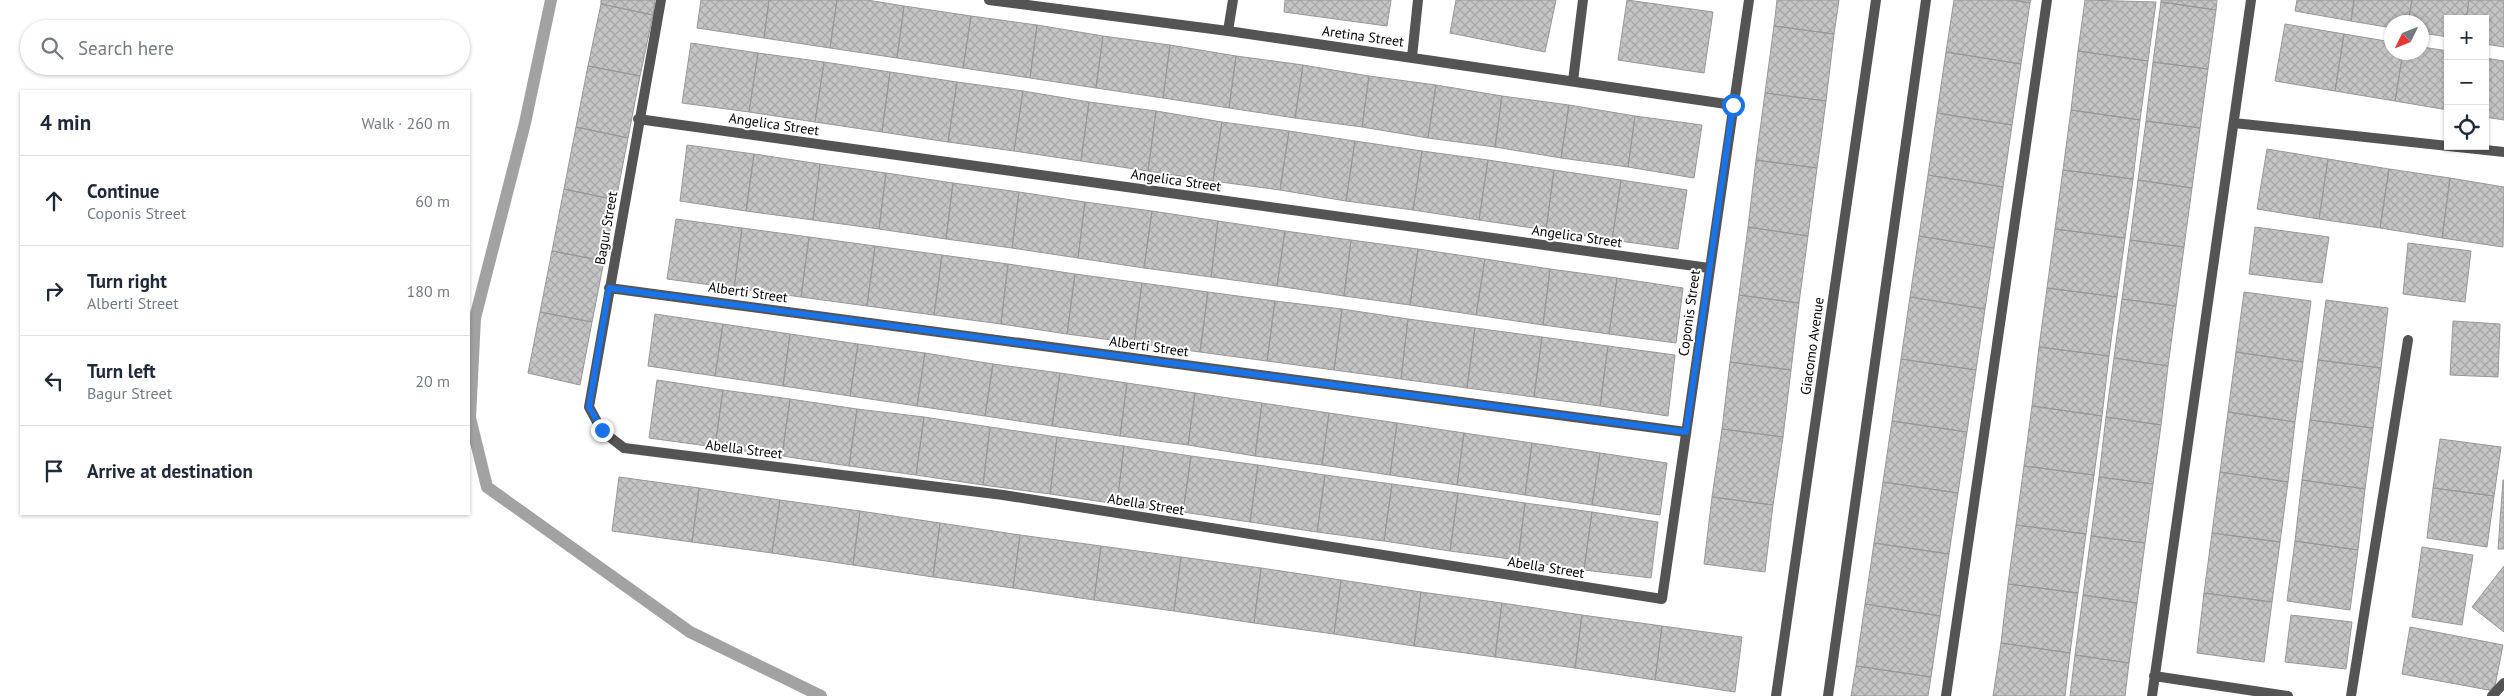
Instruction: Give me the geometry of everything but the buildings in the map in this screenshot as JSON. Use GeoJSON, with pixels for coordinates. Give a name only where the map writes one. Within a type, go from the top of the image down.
{"type":"FeatureCollection","features":[{"type":"Feature","properties":{"kind":"street","name":"Bagur Street"},"geometry":{"type":"LineString","coordinates":[[624,448],[602,430],[589,407],[638,119],[661,0]]}},
{"type":"Feature","properties":{"kind":"street","name":"Aretina Street"},"geometry":{"type":"LineString","coordinates":[[989,0],[1064,5],[1733,105]]}},
{"type":"Feature","properties":{"kind":"street"},"geometry":{"type":"LineString","coordinates":[[1228,31],[1233,0]]}},
{"type":"Feature","properties":{"kind":"street"},"geometry":{"type":"LineString","coordinates":[[1412,57],[1418,0]]}},
{"type":"Feature","properties":{"kind":"street"},"geometry":{"type":"LineString","coordinates":[[1573,81],[1583,0]]}},
{"type":"Feature","properties":{"kind":"street","name":"Coponis Street"},"geometry":{"type":"LineString","coordinates":[[1662,599],[1749,0]]}},
{"type":"Feature","properties":{"kind":"street","name":"Giacomo Avenue"},"geometry":{"type":"LineString","coordinates":[[1776,696],[1876,0]]}},
{"type":"Feature","properties":{"kind":"street"},"geometry":{"type":"LineString","coordinates":[[1828,696],[1926,0]]}},
{"type":"Feature","properties":{"kind":"street"},"geometry":{"type":"LineString","coordinates":[[1946,696],[2047,0]]}},
{"type":"Feature","properties":{"kind":"street"},"geometry":{"type":"LineString","coordinates":[[2152,696],[2251,0]]}},
{"type":"Feature","properties":{"kind":"street","name":"Angelica Street"},"geometry":{"type":"LineString","coordinates":[[638,119],[1709,268]]}},
{"type":"Feature","properties":{"kind":"street"},"geometry":{"type":"LineString","coordinates":[[2234,123],[2504,152]]}},
{"type":"Feature","properties":{"kind":"street","name":"Alberti Street"},"geometry":{"type":"LineString","coordinates":[[609,288],[1686,432]]}},
{"type":"Feature","properties":{"kind":"street"},"geometry":{"type":"LineString","coordinates":[[2351,696],[2408,340]]}},
{"type":"Feature","properties":{"kind":"street","name":"Abella Street"},"geometry":{"type":"LineString","coordinates":[[624,448],[1003,495],[1662,599]]}},
{"type":"Feature","properties":{"kind":"street"},"geometry":{"type":"LineString","coordinates":[[2154,676],[2288,696]]}},
{"type":"Feature","properties":{"kind":"street"},"geometry":{"type":"LineString","coordinates":[[2492,696],[2504,683]]}},
{"type":"Feature","properties":{"kind":"waterway"},"geometry":{"type":"LineString","coordinates":[[551,0],[525,123],[475,318],[470,418],[487,487],[690,632],[821,696]]}},
{"type":"Feature","properties":{"kind":"route"},"geometry":{"type":"LineString","coordinates":[[602,430],[589,407],[609,288],[1686,432],[1733,105]]}}]}
